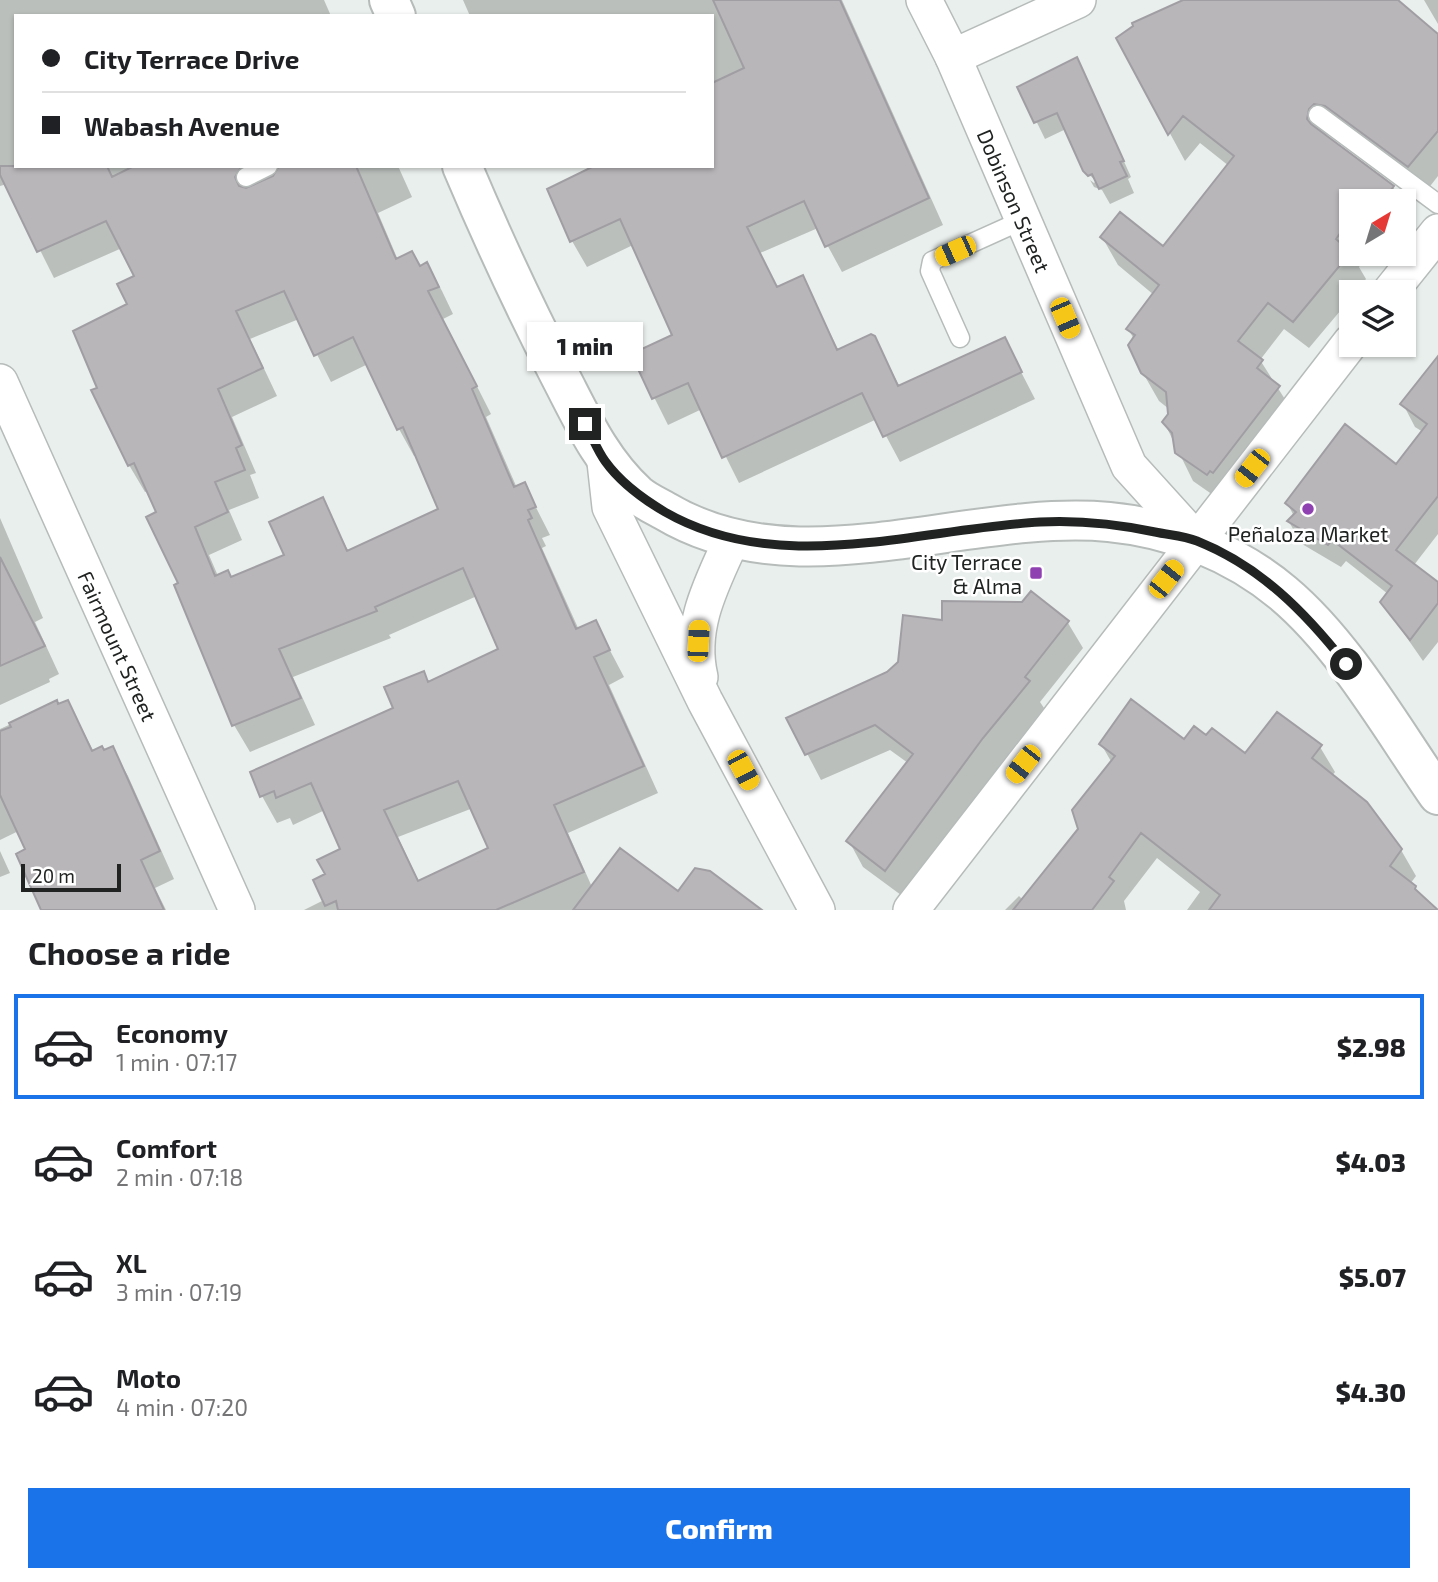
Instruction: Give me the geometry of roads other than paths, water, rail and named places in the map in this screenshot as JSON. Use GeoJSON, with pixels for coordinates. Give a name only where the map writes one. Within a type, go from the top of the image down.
{"type":"FeatureCollection","features":[{"type":"Feature","properties":{"kind":"street","name":"Dobinson Street"},"geometry":{"type":"LineString","coordinates":[[924,0],[953,57],[1129,466],[1196,540]]}},
{"type":"Feature","properties":{"kind":"street"},"geometry":{"type":"LineString","coordinates":[[953,57],[1077,0]]}},
{"type":"Feature","properties":{"kind":"street"},"geometry":{"type":"LineString","coordinates":[[463,168],[513,284],[605,462],[640,496],[688,525],[732,539],[818,547],[1054,522],[1110,522],[1196,540],[1249,569],[1283,593],[1314,623],[1362,684],[1438,795]]}},
{"type":"Feature","properties":{"kind":"street"},"geometry":{"type":"LineString","coordinates":[[1400,280],[1438,232]]}},
{"type":"Feature","properties":{"kind":"street"},"geometry":{"type":"LineString","coordinates":[[911,910],[1339,357]]}},
{"type":"Feature","properties":{"kind":"street","name":"Fairmount Street"},"geometry":{"type":"LineString","coordinates":[[0,382],[237,910]]}},
{"type":"Feature","properties":{"kind":"street"},"geometry":{"type":"LineString","coordinates":[[605,462],[610,507],[705,701],[817,910]]}},
{"type":"Feature","properties":{"kind":"street"},"geometry":{"type":"LineString","coordinates":[[705,701],[696,663],[699,618],[732,539]]}},
{"type":"Feature","properties":{"kind":"lane"},"geometry":{"type":"LineString","coordinates":[[1318,115],[1438,204]]}},
{"type":"Feature","properties":{"kind":"lane"},"geometry":{"type":"LineString","coordinates":[[246,177],[264,168]]}},
{"type":"Feature","properties":{"kind":"lane"},"geometry":{"type":"LineString","coordinates":[[960,338],[930,271],[932,261],[1023,220]]}},
{"type":"Feature","properties":{"kind":"place","name":"Peñaloza Market"},"geometry":{"type":"Point","coordinates":[1308,509]}},
{"type":"Feature","properties":{"kind":"place","name":"City Terrace & Alma"},"geometry":{"type":"Point","coordinates":[1036,573]}}]}
